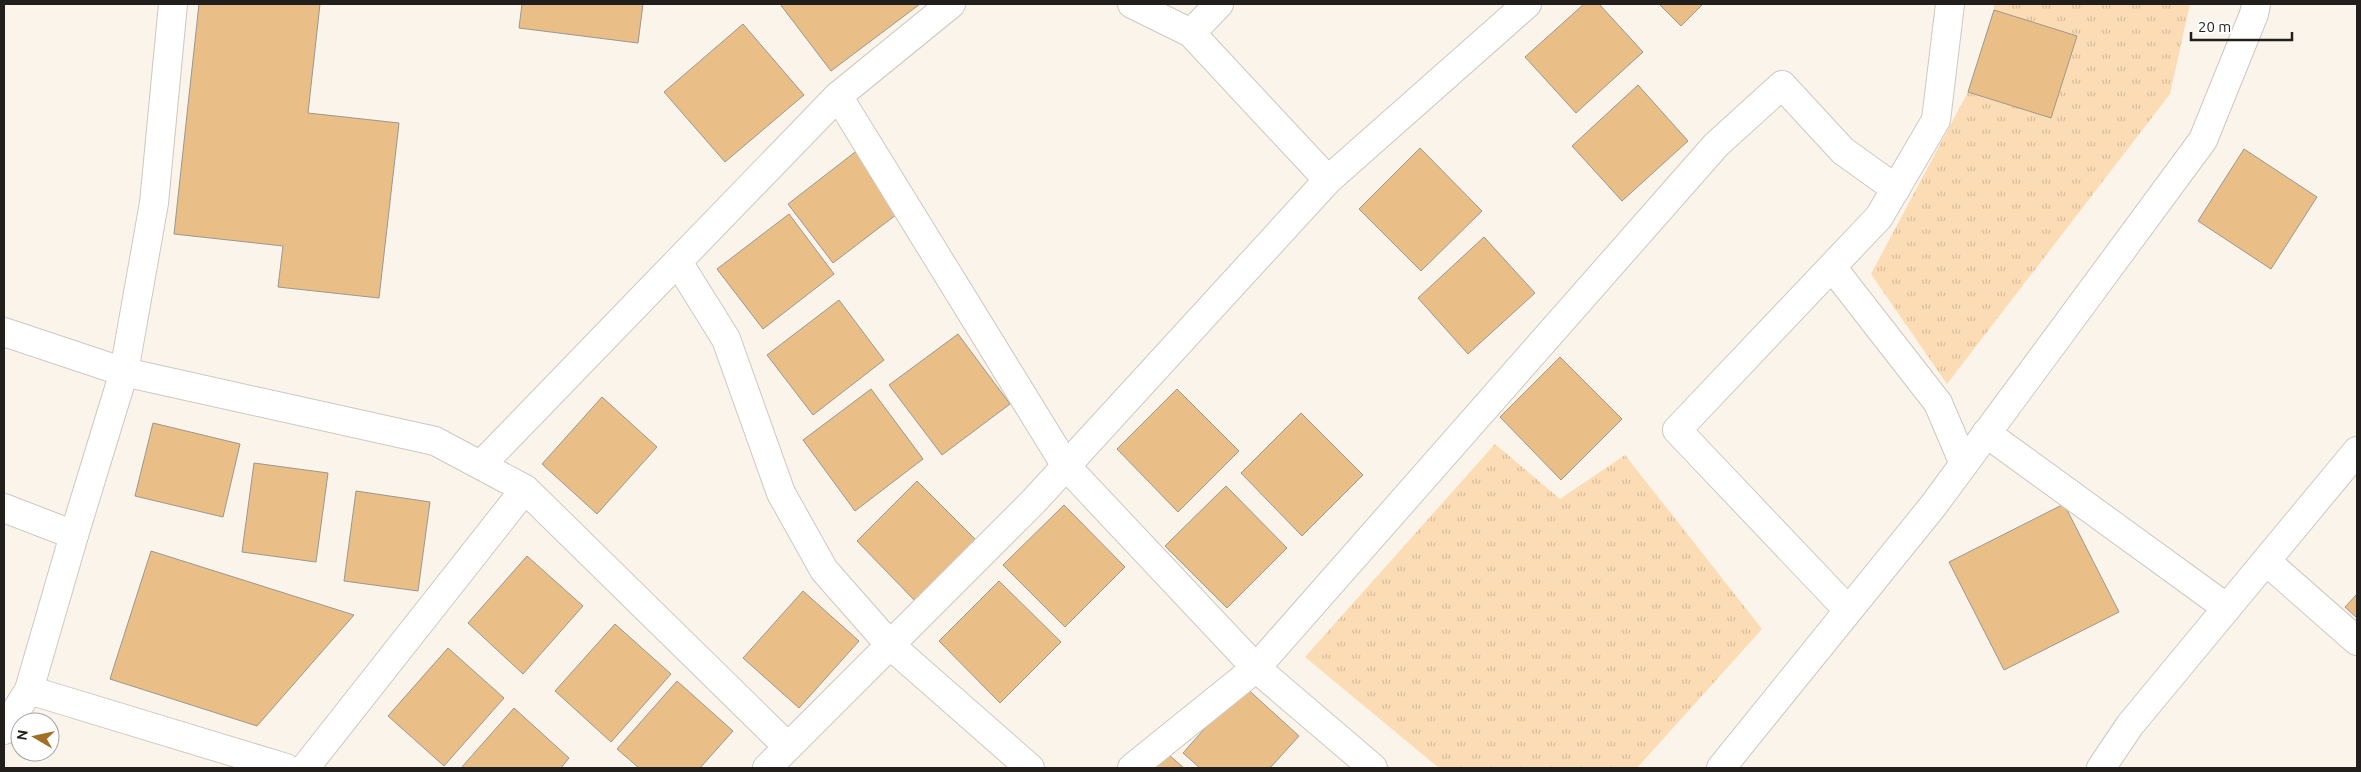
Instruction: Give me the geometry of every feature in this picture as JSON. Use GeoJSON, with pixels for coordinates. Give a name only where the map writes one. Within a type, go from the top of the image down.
{"type":"FeatureCollection","features":[{"type":"Feature","properties":{"kind":"street"},"geometry":{"type":"LineString","coordinates":[[4,730],[29,690],[124,372],[154,203],[173,4]]}},
{"type":"Feature","properties":{"kind":"street"},"geometry":{"type":"LineString","coordinates":[[481,465],[838,96],[951,4]]}},
{"type":"Feature","properties":{"kind":"street"},"geometry":{"type":"LineString","coordinates":[[1132,4],[1191,33],[1328,180]]}},
{"type":"Feature","properties":{"kind":"street"},"geometry":{"type":"LineString","coordinates":[[1191,33],[1219,4]]}},
{"type":"Feature","properties":{"kind":"street"},"geometry":{"type":"LineString","coordinates":[[767,768],[1034,501],[1328,180],[1527,4]]}},
{"type":"Feature","properties":{"kind":"street"},"geometry":{"type":"LineString","coordinates":[[1848,610],[1677,430],[1880,217],[1936,120],[1950,4]]}},
{"type":"Feature","properties":{"kind":"street"},"geometry":{"type":"LineString","coordinates":[[1721,768],[1933,506],[2203,140],[2256,4]]}},
{"type":"Feature","properties":{"kind":"street"},"geometry":{"type":"LineString","coordinates":[[1132,768],[1256,668],[1716,145],[1782,85],[1843,151],[1896,189]]}},
{"type":"Feature","properties":{"kind":"street"},"geometry":{"type":"LineString","coordinates":[[838,96],[1066,466],[1256,668],[1373,768]]}},
{"type":"Feature","properties":{"kind":"street"},"geometry":{"type":"LineString","coordinates":[[678,262],[726,339],[781,493],[824,570],[890,645],[1030,768]]}},
{"type":"Feature","properties":{"kind":"street"},"geometry":{"type":"LineString","coordinates":[[1832,267],[1938,403],[1964,464]]}},
{"type":"Feature","properties":{"kind":"street"},"geometry":{"type":"LineString","coordinates":[[4,332],[124,372],[435,441],[481,465],[525,489],[787,746]]}},
{"type":"Feature","properties":{"kind":"street"},"geometry":{"type":"LineString","coordinates":[[1986,433],[2226,608]]}},
{"type":"Feature","properties":{"kind":"street"},"geometry":{"type":"LineString","coordinates":[[2101,768],[2130,725],[2357,451]]}},
{"type":"Feature","properties":{"kind":"street"},"geometry":{"type":"LineString","coordinates":[[305,768],[525,489]]}},
{"type":"Feature","properties":{"kind":"street"},"geometry":{"type":"LineString","coordinates":[[4,508],[74,535]]}},
{"type":"Feature","properties":{"kind":"street"},"geometry":{"type":"LineString","coordinates":[[2266,561],[2357,641]]}},
{"type":"Feature","properties":{"kind":"street"},"geometry":{"type":"LineString","coordinates":[[29,690],[286,768]]}},
{"type":"Feature","properties":{"kind":"green space"},"geometry":{"type":"Polygon","coordinates":[[[1994,4],[2190,4],[2170,94],[1947,384],[1871,274],[1968,92],[2051,118],[2077,36],[1994,10],[1994,4]]]}},
{"type":"Feature","properties":{"kind":"green space"},"geometry":{"type":"Polygon","coordinates":[[[1495,444],[1560,499],[1625,455],[1762,629],[1637,768],[1439,768],[1305,657],[1495,444]]]}},
{"type":"Feature","properties":{"kind":"building"},"geometry":{"type":"Polygon","coordinates":[[[199,4],[320,4],[308,113],[399,123],[379,298],[278,287],[283,246],[174,234],[199,4]]]}},
{"type":"Feature","properties":{"kind":"building"},"geometry":{"type":"Polygon","coordinates":[[[522,4],[643,4],[638,43],[519,28],[522,4]]]}},
{"type":"Feature","properties":{"kind":"building"},"geometry":{"type":"Polygon","coordinates":[[[780,4],[920,4],[831,71],[780,4]]]}},
{"type":"Feature","properties":{"kind":"building"},"geometry":{"type":"Polygon","coordinates":[[[1584,4],[1599,4],[1643,52],[1576,113],[1525,57],[1584,4]]]}},
{"type":"Feature","properties":{"kind":"building"},"geometry":{"type":"Polygon","coordinates":[[[1659,4],[1703,4],[1681,26],[1659,4]]]}},
{"type":"Feature","properties":{"kind":"building"},"geometry":{"type":"Polygon","coordinates":[[[1994,10],[2077,36],[2051,118],[1968,92],[1994,10]]]}},
{"type":"Feature","properties":{"kind":"building"},"geometry":{"type":"Polygon","coordinates":[[[743,24],[804,95],[725,162],[664,92],[743,24]]]}},
{"type":"Feature","properties":{"kind":"building"},"geometry":{"type":"Polygon","coordinates":[[[1638,85],[1688,141],[1622,201],[1572,146],[1638,85]]]}},
{"type":"Feature","properties":{"kind":"building"},"geometry":{"type":"Polygon","coordinates":[[[1420,148],[1482,211],[1421,271],[1359,209],[1420,148]]]}},
{"type":"Feature","properties":{"kind":"building"},"geometry":{"type":"Polygon","coordinates":[[[859,149],[905,208],[833,263],[788,204],[859,149]]]}},
{"type":"Feature","properties":{"kind":"building"},"geometry":{"type":"Polygon","coordinates":[[[2244,149],[2317,197],[2271,269],[2198,221],[2244,149]]]}},
{"type":"Feature","properties":{"kind":"building"},"geometry":{"type":"Polygon","coordinates":[[[789,214],[834,274],[763,329],[717,269],[789,214]]]}},
{"type":"Feature","properties":{"kind":"building"},"geometry":{"type":"Polygon","coordinates":[[[1484,237],[1535,293],[1468,354],[1418,298],[1484,237]]]}},
{"type":"Feature","properties":{"kind":"building"},"geometry":{"type":"Polygon","coordinates":[[[839,300],[884,360],[813,415],[767,355],[839,300]]]}},
{"type":"Feature","properties":{"kind":"building"},"geometry":{"type":"Polygon","coordinates":[[[958,334],[1010,404],[942,455],[889,385],[958,334]]]}},
{"type":"Feature","properties":{"kind":"building"},"geometry":{"type":"Polygon","coordinates":[[[1560,357],[1622,419],[1561,480],[1500,417],[1560,357]]]}},
{"type":"Feature","properties":{"kind":"building"},"geometry":{"type":"Polygon","coordinates":[[[871,389],[923,459],[855,511],[803,440],[871,389]]]}},
{"type":"Feature","properties":{"kind":"building"},"geometry":{"type":"Polygon","coordinates":[[[1177,389],[1239,451],[1178,512],[1117,449],[1177,389]]]}},
{"type":"Feature","properties":{"kind":"building"},"geometry":{"type":"Polygon","coordinates":[[[602,397],[657,447],[597,514],[542,464],[602,397]]]}},
{"type":"Feature","properties":{"kind":"building"},"geometry":{"type":"Polygon","coordinates":[[[1301,413],[1363,475],[1302,536],[1241,473],[1301,413]]]}},
{"type":"Feature","properties":{"kind":"building"},"geometry":{"type":"Polygon","coordinates":[[[153,423],[240,444],[223,517],[135,496],[153,423]]]}},
{"type":"Feature","properties":{"kind":"building"},"geometry":{"type":"Polygon","coordinates":[[[254,463],[328,473],[316,562],[242,552],[254,463]]]}},
{"type":"Feature","properties":{"kind":"building"},"geometry":{"type":"Polygon","coordinates":[[[917,481],[979,543],[918,604],[857,541],[917,481]]]}},
{"type":"Feature","properties":{"kind":"building"},"geometry":{"type":"Polygon","coordinates":[[[1226,486],[1287,548],[1227,608],[1165,546],[1226,486]]]}},
{"type":"Feature","properties":{"kind":"building"},"geometry":{"type":"Polygon","coordinates":[[[356,491],[430,502],[418,591],[344,581],[356,491]]]}},
{"type":"Feature","properties":{"kind":"building"},"geometry":{"type":"Polygon","coordinates":[[[2064,504],[2119,612],[2004,670],[1949,562],[2064,504]]]}},
{"type":"Feature","properties":{"kind":"building"},"geometry":{"type":"Polygon","coordinates":[[[1064,505],[1125,567],[1065,627],[1003,565],[1064,505]]]}},
{"type":"Feature","properties":{"kind":"building"},"geometry":{"type":"Polygon","coordinates":[[[151,551],[354,615],[257,726],[110,679],[151,551]]]}},
{"type":"Feature","properties":{"kind":"building"},"geometry":{"type":"Polygon","coordinates":[[[527,556],[583,606],[523,674],[468,623],[527,556]]]}},
{"type":"Feature","properties":{"kind":"building"},"geometry":{"type":"Polygon","coordinates":[[[999,581],[1061,642],[1000,703],[939,641],[999,581]]]}},
{"type":"Feature","properties":{"kind":"building"},"geometry":{"type":"Polygon","coordinates":[[[803,591],[859,641],[799,708],[743,658],[803,591]]]}},
{"type":"Feature","properties":{"kind":"building"},"geometry":{"type":"Polygon","coordinates":[[[2357,594],[2357,618],[2345,607],[2357,594]]]}},
{"type":"Feature","properties":{"kind":"building"},"geometry":{"type":"Polygon","coordinates":[[[615,624],[671,674],[611,742],[555,691],[615,624]]]}},
{"type":"Feature","properties":{"kind":"building"},"geometry":{"type":"Polygon","coordinates":[[[448,648],[504,698],[444,766],[388,716],[448,648]]]}},
{"type":"Feature","properties":{"kind":"building"},"geometry":{"type":"Polygon","coordinates":[[[677,681],[733,731],[700,768],[639,768],[617,749],[677,681]]]}},
{"type":"Feature","properties":{"kind":"building"},"geometry":{"type":"Polygon","coordinates":[[[1243,685],[1299,736],[1270,768],[1200,768],[1183,753],[1243,685]]]}},
{"type":"Feature","properties":{"kind":"building"},"geometry":{"type":"Polygon","coordinates":[[[514,708],[569,758],[561,768],[461,768],[514,708]]]}},
{"type":"Feature","properties":{"kind":"building"},"geometry":{"type":"Polygon","coordinates":[[[1162,749],[1184,768],[1145,768],[1162,749]]]}}]}
